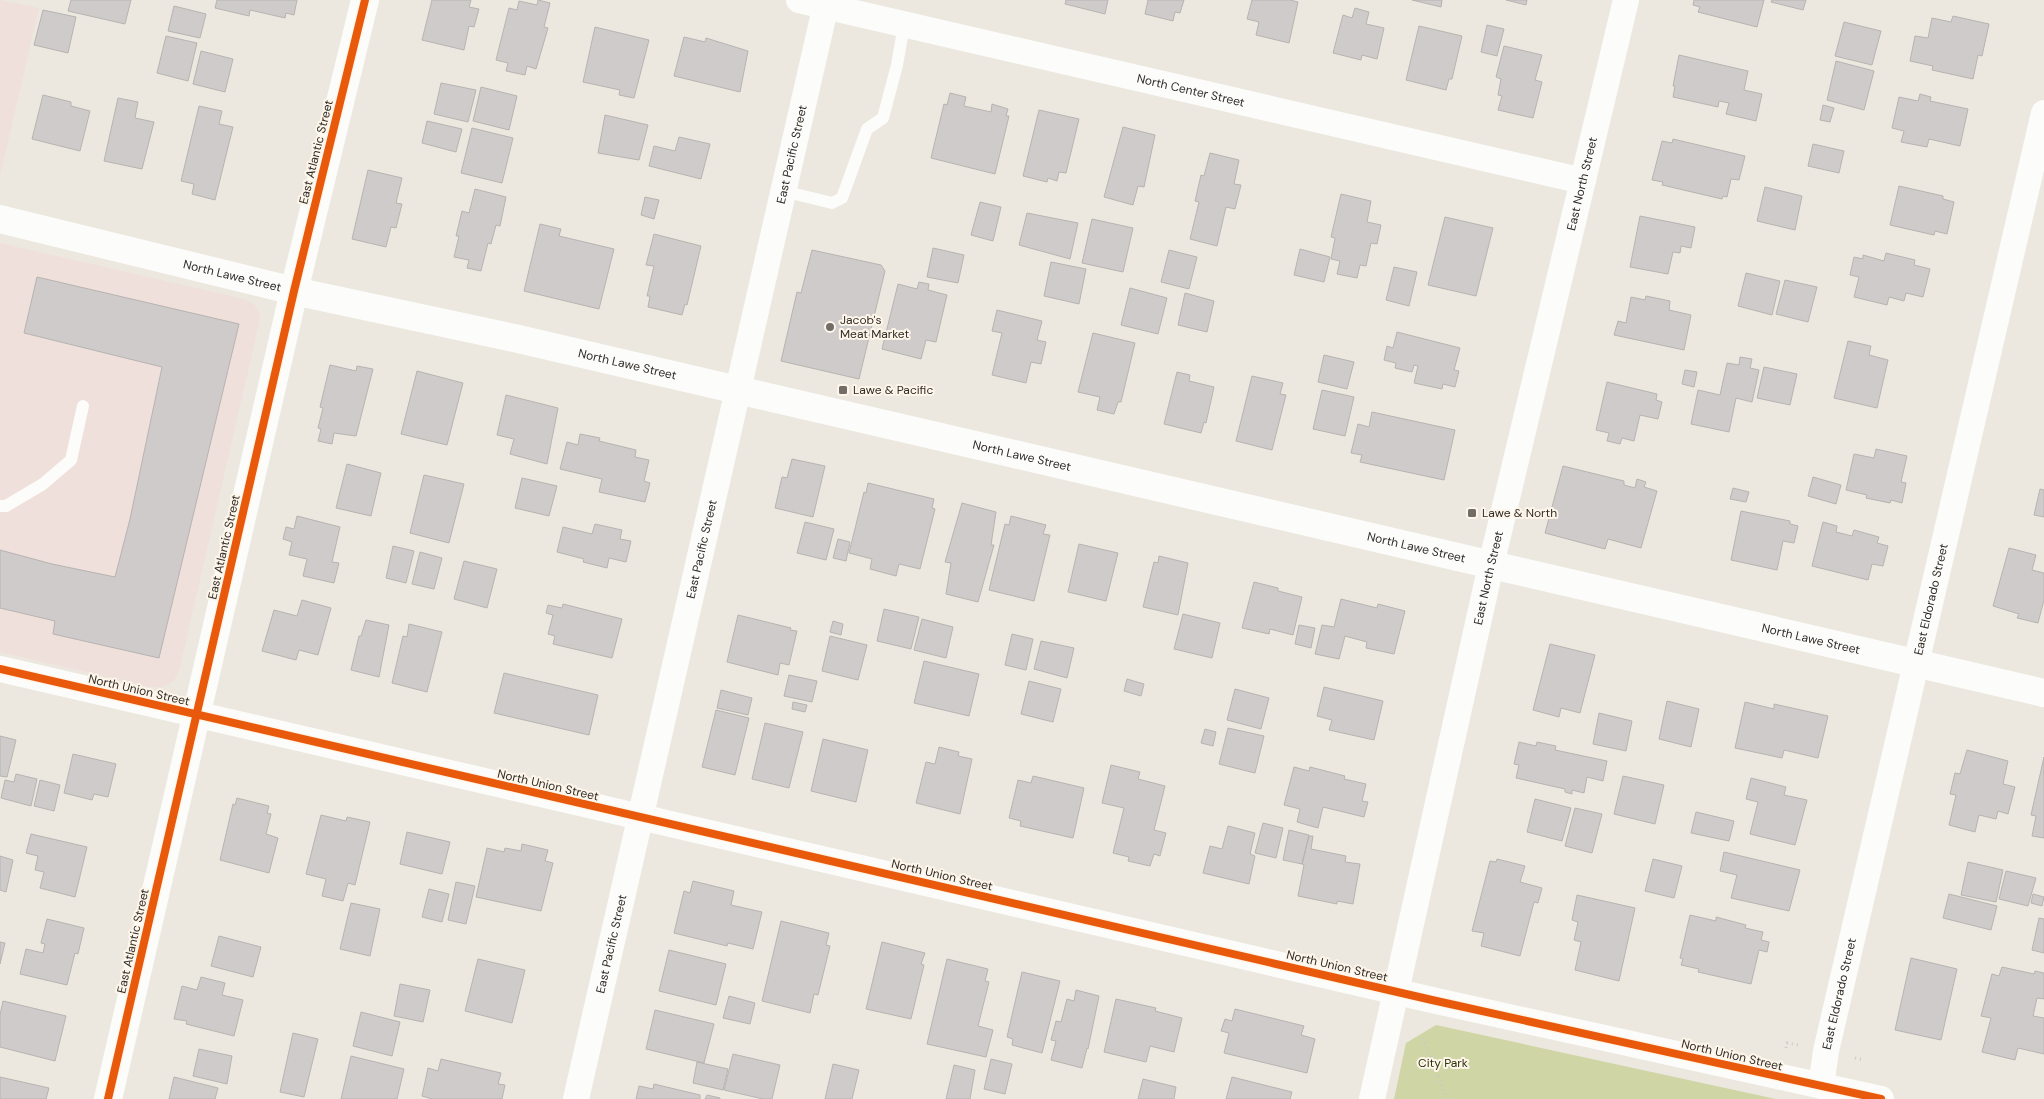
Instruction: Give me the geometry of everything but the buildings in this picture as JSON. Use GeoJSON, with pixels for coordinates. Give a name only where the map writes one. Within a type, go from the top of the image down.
{"type":"FeatureCollection","features":[{"type":"Feature","properties":{"kind":"main road","name":"East Atlantic Street"},"geometry":{"type":"LineString","coordinates":[[108,1099],[294,291],[365,0]]}},
{"type":"Feature","properties":{"kind":"main road","name":"North Lawe Street"},"geometry":{"type":"LineString","coordinates":[[0,218],[294,291],[514,338],[2044,693]]}},
{"type":"Feature","properties":{"kind":"street","name":"North Center Street"},"geometry":{"type":"LineString","coordinates":[[799,0],[827,3],[904,25],[1583,181]]}},
{"type":"Feature","properties":{"kind":"street","name":"East North Street"},"geometry":{"type":"LineString","coordinates":[[1372,1099],[1491,566],[1626,0]]}},
{"type":"Feature","properties":{"kind":"street","name":"East Pacific Street"},"geometry":{"type":"LineString","coordinates":[[576,1099],[642,818],[827,3]]}},
{"type":"Feature","properties":{"kind":"street","name":"East Eldorado Street"},"geometry":{"type":"LineString","coordinates":[[1821,1086],[1826,1051],[2044,113]]}},
{"type":"Feature","properties":{"kind":"street","name":"North Union Street"},"geometry":{"type":"LineString","coordinates":[[0,669],[1395,991],[1881,1099]]}},
{"type":"Feature","properties":{"kind":"lane"},"geometry":{"type":"LineString","coordinates":[[783,191],[832,203],[842,198],[867,129],[883,118],[897,65],[904,25]]}},
{"type":"Feature","properties":{"kind":"lane"},"geometry":{"type":"LineString","coordinates":[[0,506],[6,506],[43,484],[71,460],[83,406]]}},
{"type":"Feature","properties":{"kind":"path"},"geometry":{"type":"LineString","coordinates":[[1424,1038],[1446,1099]]}},
{"type":"Feature","properties":{"kind":"shaded area"},"geometry":{"type":"Polygon","coordinates":[[[0,0],[39,8],[0,176],[0,0]]]}},
{"type":"Feature","properties":{"kind":"shaded area"},"geometry":{"type":"Polygon","coordinates":[[[0,243],[244,299],[254,304],[259,311],[260,319],[179,671],[175,679],[162,687],[151,687],[0,652],[0,243]]]}},
{"type":"Feature","properties":{"kind":"green space","name":"City Park"},"geometry":{"type":"Polygon","coordinates":[[[1436,1025],[1776,1099],[1394,1099],[1406,1043],[1436,1025]]]}},
{"type":"Feature","properties":{"kind":"cycle path"},"geometry":{"type":"LineString","coordinates":[[108,1099],[294,291],[365,0]]}},
{"type":"Feature","properties":{"kind":"cycle path"},"geometry":{"type":"LineString","coordinates":[[0,669],[1432,1000],[1881,1099]]}},
{"type":"Feature","properties":{"kind":"place","name":"Jacob's Meat Market"},"geometry":{"type":"Point","coordinates":[830,327]}},
{"type":"Feature","properties":{"kind":"place","name":"Lawe & Pacific"},"geometry":{"type":"Point","coordinates":[843,390]}},
{"type":"Feature","properties":{"kind":"place","name":"Lawe & North"},"geometry":{"type":"Point","coordinates":[1472,513]}}]}
